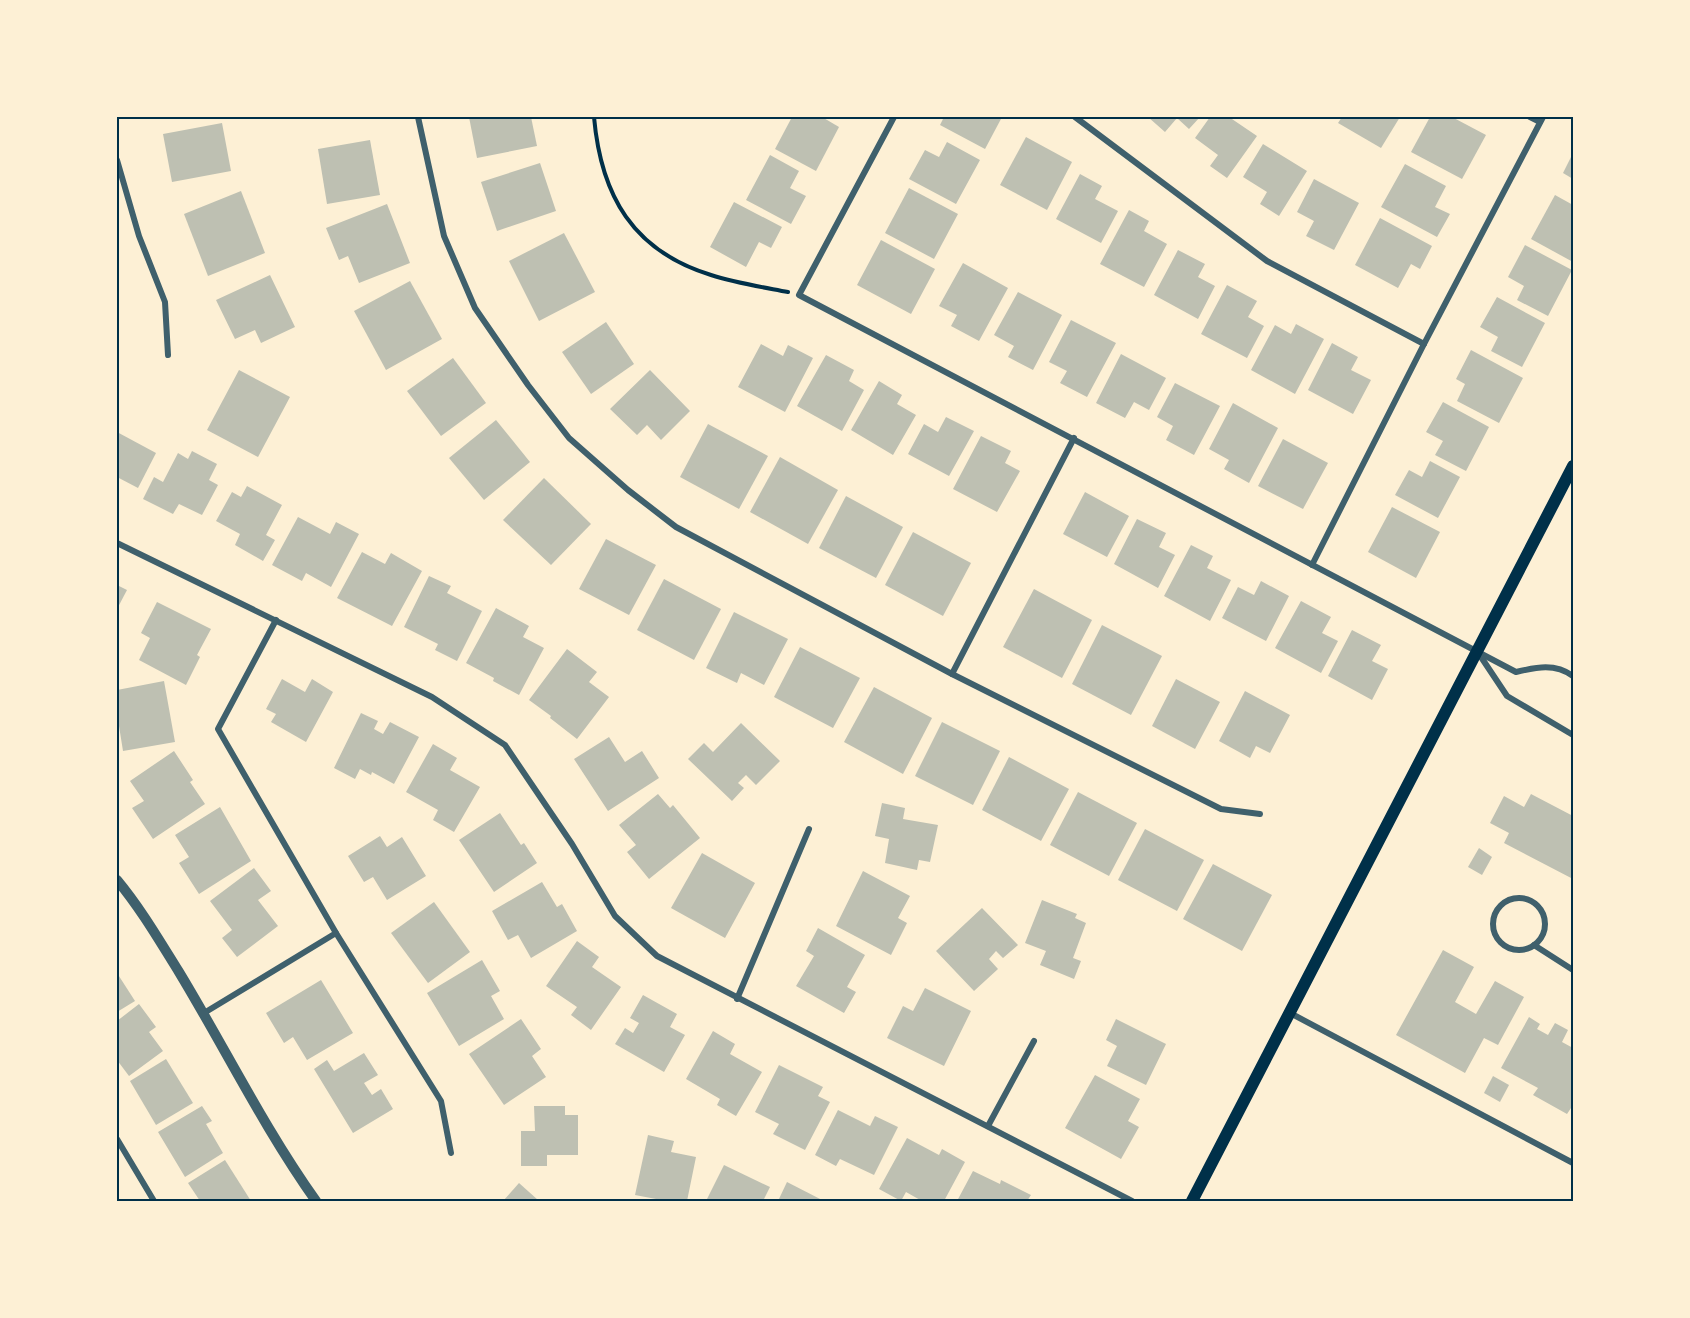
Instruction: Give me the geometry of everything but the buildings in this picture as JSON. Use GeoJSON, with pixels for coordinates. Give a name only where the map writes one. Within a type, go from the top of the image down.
{"type":"FeatureCollection","features":[{"type":"Feature","properties":{"kind":"main road"},"geometry":{"type":"LineString","coordinates":[[1192,1201],[1573,466]]}},
{"type":"Feature","properties":{"kind":"street"},"geometry":{"type":"LineString","coordinates":[[418,117],[444,236],[475,308],[528,385],[569,438],[628,490],[676,527],[952,674],[1221,809],[1260,814]]}},
{"type":"Feature","properties":{"kind":"street"},"geometry":{"type":"LineString","coordinates":[[894,117],[799,295],[1516,672],[1542,666],[1563,669],[1573,676]]}},
{"type":"Feature","properties":{"kind":"street"},"geometry":{"type":"LineString","coordinates":[[1075,117],[1267,261],[1424,344]]}},
{"type":"Feature","properties":{"kind":"street"},"geometry":{"type":"LineString","coordinates":[[1312,565],[1424,344],[1542,120],[1530,117]]}},
{"type":"Feature","properties":{"kind":"street"},"geometry":{"type":"LineString","coordinates":[[117,159],[139,236],[165,302],[168,355]]}},
{"type":"Feature","properties":{"kind":"street"},"geometry":{"type":"LineString","coordinates":[[952,674],[1074,438]]}},
{"type":"Feature","properties":{"kind":"street"},"geometry":{"type":"LineString","coordinates":[[117,543],[432,698],[505,745],[572,844],[615,916],[657,956],[736,999],[1132,1201]]}},
{"type":"Feature","properties":{"kind":"street"},"geometry":{"type":"LineString","coordinates":[[276,620],[218,729],[336,933],[441,1101],[451,1153]]}},
{"type":"Feature","properties":{"kind":"street"},"geometry":{"type":"LineString","coordinates":[[1476,651],[1507,696],[1573,735]]}},
{"type":"Feature","properties":{"kind":"street"},"geometry":{"type":"LineString","coordinates":[[736,999],[810,829]]}},
{"type":"Feature","properties":{"kind":"street"},"geometry":{"type":"LineString","coordinates":[[117,880],[140,908],[204,1012],[275,1141],[316,1201]]}},
{"type":"Feature","properties":{"kind":"street"},"geometry":{"type":"LineString","coordinates":[[1520,898],[1535,903],[1540,909],[1545,924],[1539,940],[1533,945],[1525,949],[1508,947],[1496,935],[1494,917],[1497,909],[1503,903],[1520,898]]}},
{"type":"Feature","properties":{"kind":"street"},"geometry":{"type":"LineString","coordinates":[[204,1012],[336,933]]}},
{"type":"Feature","properties":{"kind":"street"},"geometry":{"type":"LineString","coordinates":[[1533,945],[1573,970]]}},
{"type":"Feature","properties":{"kind":"street"},"geometry":{"type":"LineString","coordinates":[[1290,1012],[1573,1163]]}},
{"type":"Feature","properties":{"kind":"street"},"geometry":{"type":"LineString","coordinates":[[988,1126],[1034,1041]]}},
{"type":"Feature","properties":{"kind":"street"},"geometry":{"type":"LineString","coordinates":[[117,1139],[154,1201]]}},
{"type":"Feature","properties":{"kind":"path"},"geometry":{"type":"LineString","coordinates":[[594,117],[596,142],[615,198],[626,219],[645,240],[664,256],[712,276],[799,295]]}}]}
